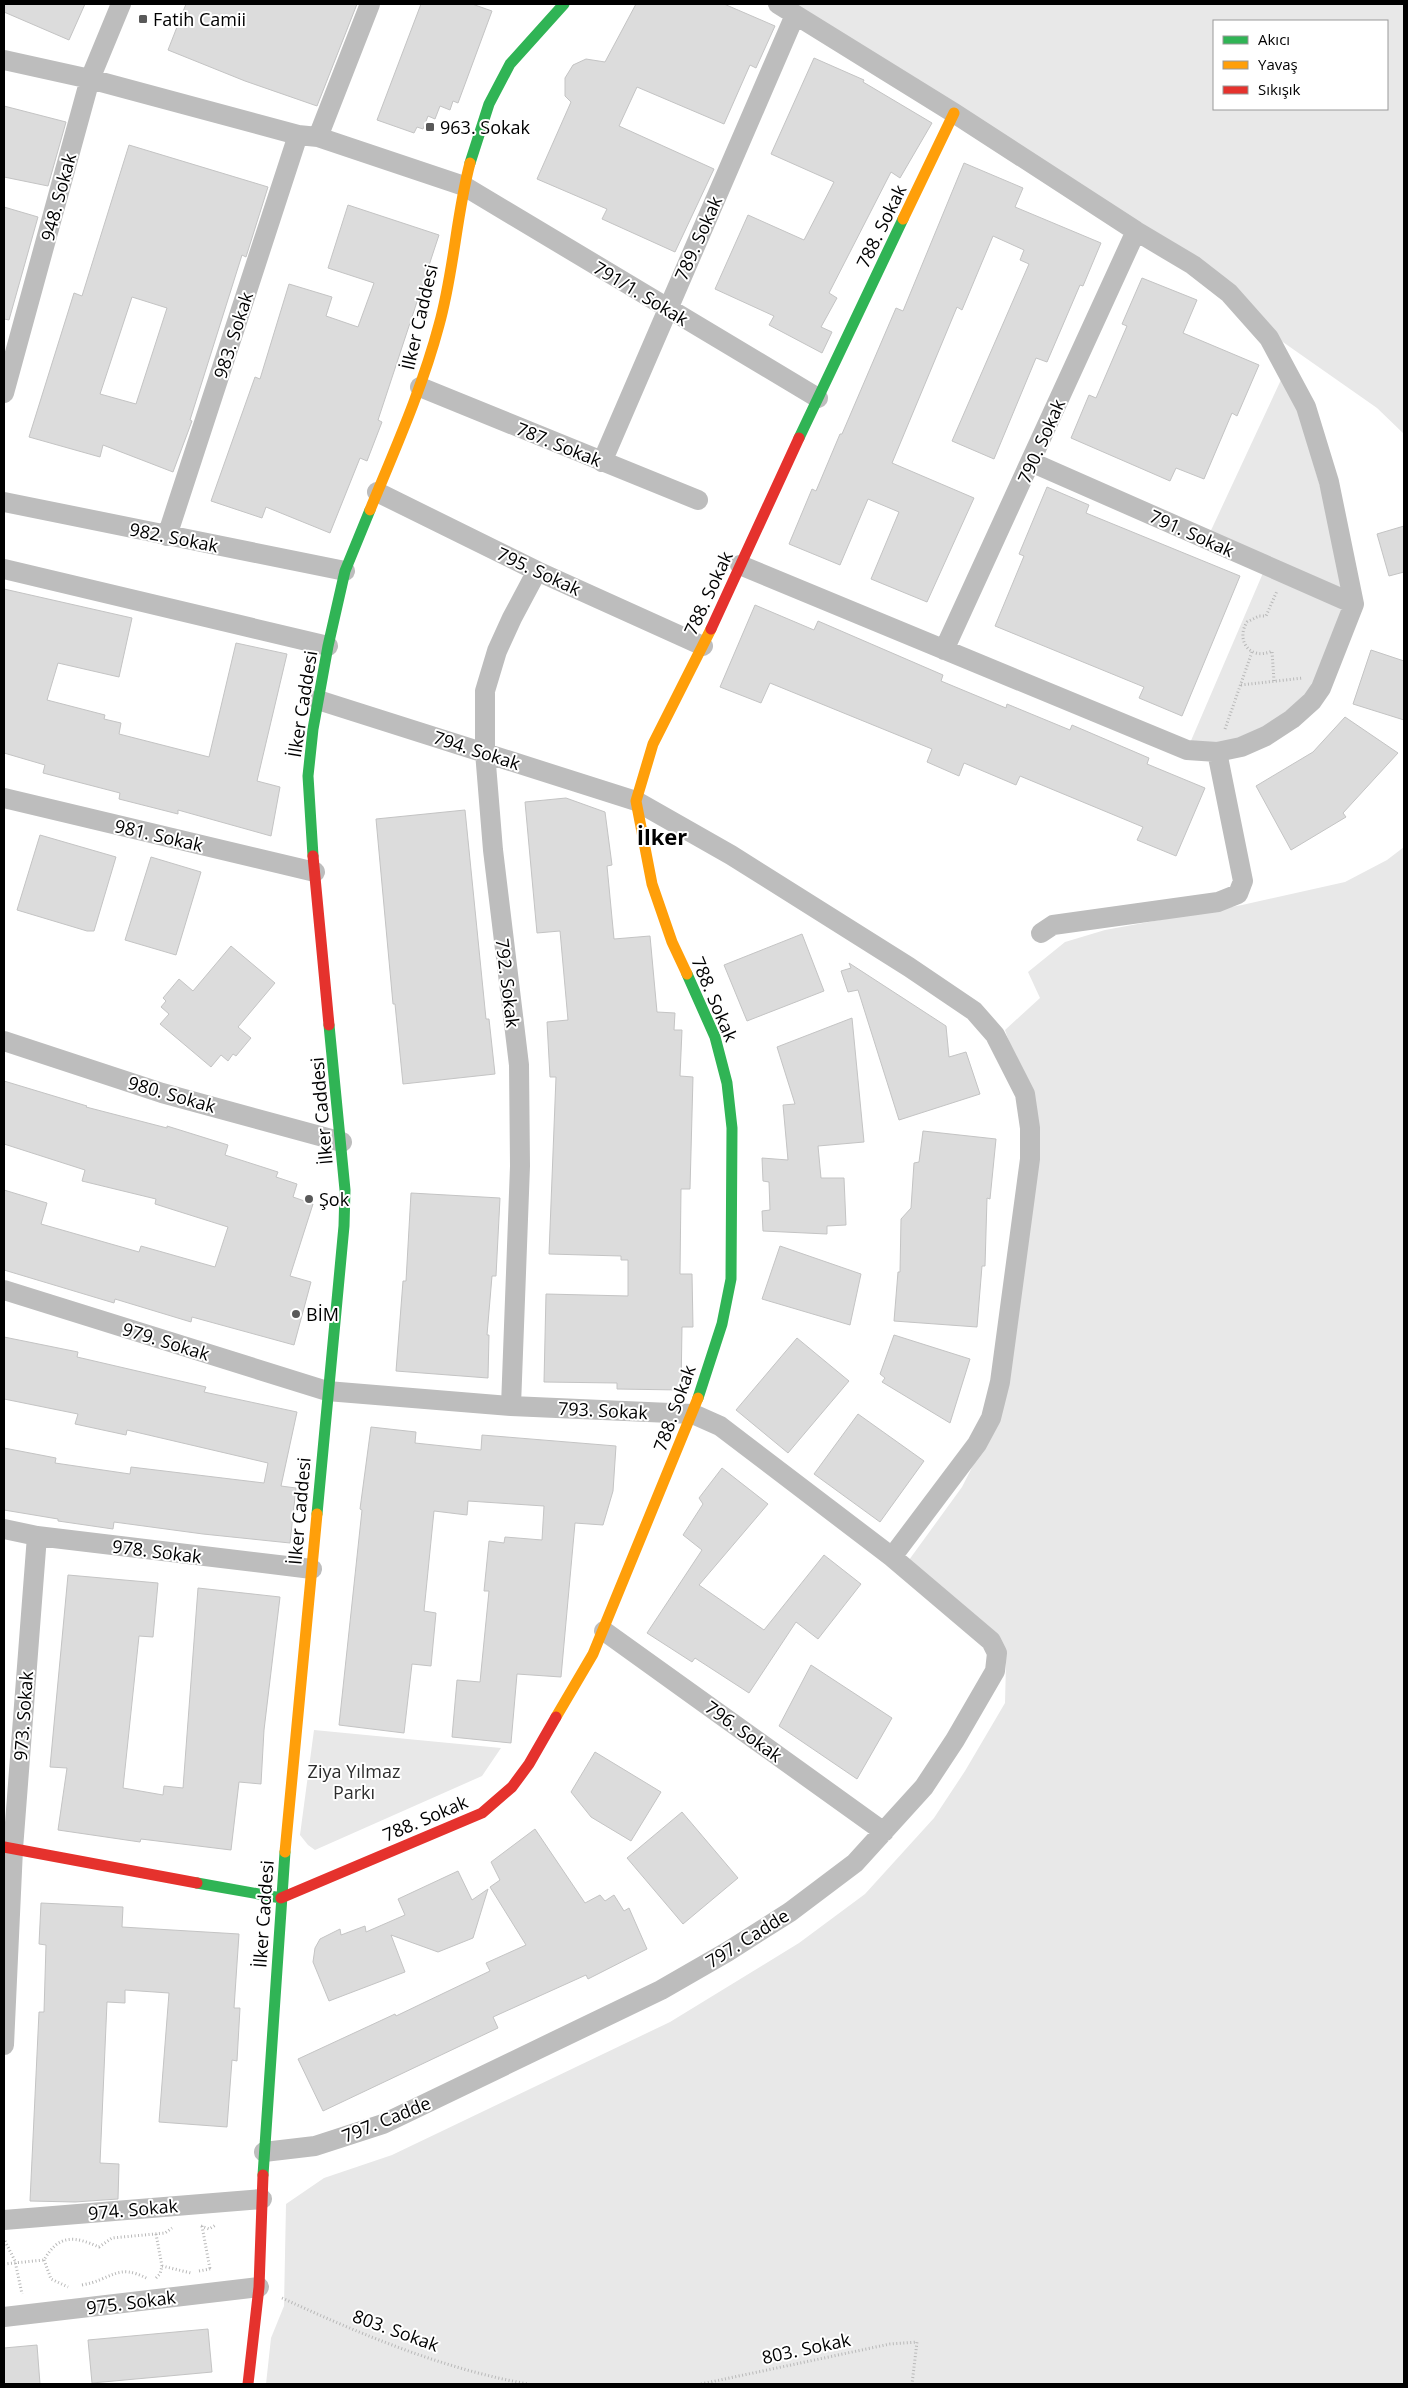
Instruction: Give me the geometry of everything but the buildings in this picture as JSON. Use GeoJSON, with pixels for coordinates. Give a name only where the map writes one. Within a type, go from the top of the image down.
{"type":"FeatureCollection","features":[{"type":"Feature","properties":{"kind":"main road","name":"İlker Caddesi"},"geometry":{"type":"LineString","coordinates":[[248,2384],[250,2288],[262,2199],[281,1898],[346,1190],[314,872],[308,776],[318,700],[345,571],[420,387],[440,323],[464,186],[477,137],[489,104],[510,64],[564,4]]}},
{"type":"Feature","properties":{"kind":"main road","name":"788. Sokak"},"geometry":{"type":"LineString","coordinates":[[281,1898],[482,1813],[512,1786],[529,1764],[593,1654],[693,1414],[722,1324],[731,1279],[732,1128],[727,1083],[715,1038],[672,942],[652,884],[636,801],[654,744],[703,646],[818,398],[954,113]]}},
{"type":"Feature","properties":{"kind":"main road"},"geometry":{"type":"LineString","coordinates":[[8,1848],[281,1898]]}},
{"type":"Feature","properties":{"kind":"street","name":"948. Sokak"},"geometry":{"type":"LineString","coordinates":[[4,393],[90,79],[121,4]]}},
{"type":"Feature","properties":{"kind":"street"},"geometry":{"type":"LineString","coordinates":[[318,137],[370,4]]}},
{"type":"Feature","properties":{"kind":"street"},"geometry":{"type":"LineString","coordinates":[[740,565],[1187,750],[1217,752],[1241,747],[1258,740],[1292,719],[1312,701],[1321,688],[1354,604],[1329,482],[1306,407],[1269,338],[1229,293],[1193,265],[1136,231],[954,113],[778,4]]}},
{"type":"Feature","properties":{"kind":"street","name":"789. Sokak"},"geometry":{"type":"LineString","coordinates":[[602,462],[796,15]]}},
{"type":"Feature","properties":{"kind":"street"},"geometry":{"type":"LineString","coordinates":[[4,60],[90,79],[298,135],[318,137],[464,186]]}},
{"type":"Feature","properties":{"kind":"street","name":"983. Sokak"},"geometry":{"type":"LineString","coordinates":[[168,536],[298,135]]}},
{"type":"Feature","properties":{"kind":"street","name":"791/1. Sokak"},"geometry":{"type":"LineString","coordinates":[[464,186],[818,398]]}},
{"type":"Feature","properties":{"kind":"street","name":"790. Sokak"},"geometry":{"type":"LineString","coordinates":[[944,650],[1136,231]]}},
{"type":"Feature","properties":{"kind":"street","name":"787. Sokak"},"geometry":{"type":"LineString","coordinates":[[420,387],[698,500]]}},
{"type":"Feature","properties":{"kind":"street","name":"791. Sokak"},"geometry":{"type":"LineString","coordinates":[[1031,462],[1354,604]]}},
{"type":"Feature","properties":{"kind":"street","name":"795. Sokak"},"geometry":{"type":"LineString","coordinates":[[377,492],[537,571],[703,646]]}},
{"type":"Feature","properties":{"kind":"street","name":"982. Sokak"},"geometry":{"type":"LineString","coordinates":[[4,502],[345,571]]}},
{"type":"Feature","properties":{"kind":"street"},"geometry":{"type":"LineString","coordinates":[[4,569],[328,646]]}},
{"type":"Feature","properties":{"kind":"street","name":"792. Sokak"},"geometry":{"type":"LineString","coordinates":[[511,1406],[520,1166],[519,1065],[503,944],[485,752],[485,691],[497,651],[537,571]]}},
{"type":"Feature","properties":{"kind":"street","name":"794. Sokak"},"geometry":{"type":"LineString","coordinates":[[318,700],[636,801],[739,860],[909,967],[974,1011],[995,1035],[1025,1094],[1030,1128],[1030,1159],[1000,1382],[992,1418],[977,1444],[892,1557]]}},
{"type":"Feature","properties":{"kind":"street"},"geometry":{"type":"LineString","coordinates":[[1041,933],[1053,925],[1218,902],[1238,894],[1243,881],[1217,752]]}},
{"type":"Feature","properties":{"kind":"street","name":"981. Sokak"},"geometry":{"type":"LineString","coordinates":[[4,798],[314,872]]}},
{"type":"Feature","properties":{"kind":"street","name":"980. Sokak"},"geometry":{"type":"LineString","coordinates":[[4,1041],[162,1093],[342,1142]]}},
{"type":"Feature","properties":{"kind":"street","name":"979. Sokak"},"geometry":{"type":"LineString","coordinates":[[4,1290],[327,1391]]}},
{"type":"Feature","properties":{"kind":"street","name":"793. Sokak"},"geometry":{"type":"LineString","coordinates":[[327,1391],[511,1406],[693,1414],[720,1426],[892,1557]]}},
{"type":"Feature","properties":{"kind":"street","name":"978. Sokak"},"geometry":{"type":"LineString","coordinates":[[4,1529],[37,1536],[312,1570]]}},
{"type":"Feature","properties":{"kind":"street","name":"973. Sokak"},"geometry":{"type":"LineString","coordinates":[[4,2045],[8,1848],[37,1536]]}},
{"type":"Feature","properties":{"kind":"street","name":"797. Cadde"},"geometry":{"type":"LineString","coordinates":[[264,2152],[315,2146],[383,2124],[661,1990],[790,1912],[855,1863],[924,1787],[955,1740],[995,1671],[997,1654],[991,1641],[978,1627],[892,1557]]}},
{"type":"Feature","properties":{"kind":"street","name":"796. Sokak"},"geometry":{"type":"LineString","coordinates":[[604,1631],[884,1832]]}},
{"type":"Feature","properties":{"kind":"street","name":"974. Sokak"},"geometry":{"type":"LineString","coordinates":[[4,2220],[262,2199]]}},
{"type":"Feature","properties":{"kind":"street","name":"975. Sokak"},"geometry":{"type":"LineString","coordinates":[[4,2317],[250,2288]]}},
{"type":"Feature","properties":{"kind":"path"},"geometry":{"type":"LineString","coordinates":[[1274,681],[1272,651],[1262,654],[1252,652],[1243,642],[1243,628],[1252,618],[1266,616],[1284,573]]}},
{"type":"Feature","properties":{"kind":"path"},"geometry":{"type":"LineString","coordinates":[[1217,752],[1252,652]]}},
{"type":"Feature","properties":{"kind":"path"},"geometry":{"type":"LineString","coordinates":[[1241,685],[1325,676]]}},
{"type":"Feature","properties":{"kind":"path"},"geometry":{"type":"LineString","coordinates":[[196,2225],[209,2228],[221,2223],[231,2201]]}},
{"type":"Feature","properties":{"kind":"path"},"geometry":{"type":"LineString","coordinates":[[44,2260],[51,2249],[62,2241],[72,2238],[99,2247],[112,2238],[165,2233],[178,2224]]}},
{"type":"Feature","properties":{"kind":"path"},"geometry":{"type":"LineString","coordinates":[[162,2266],[191,2273],[210,2269],[202,2226]]}},
{"type":"Feature","properties":{"kind":"path"},"geometry":{"type":"LineString","coordinates":[[79,2285],[100,2280],[117,2272],[131,2271],[151,2281],[160,2274],[162,2266],[156,2234]]}},
{"type":"Feature","properties":{"kind":"path"},"geometry":{"type":"LineString","coordinates":[[4,2238],[15,2261],[26,2314]]}},
{"type":"Feature","properties":{"kind":"path"},"geometry":{"type":"LineString","coordinates":[[4,2264],[15,2261],[44,2260]]}},
{"type":"Feature","properties":{"kind":"path"},"geometry":{"type":"LineString","coordinates":[[44,2260],[51,2279],[66,2288],[73,2286]]}},
{"type":"Feature","properties":{"kind":"path","name":"803. Sokak"},"geometry":{"type":"LineString","coordinates":[[210,2269],[250,2288],[428,2358],[528,2384]]}},
{"type":"Feature","properties":{"kind":"path","name":"803. Sokak"},"geometry":{"type":"LineString","coordinates":[[701,2384],[890,2344],[917,2342],[912,2384]]}},
{"type":"Feature","properties":{"kind":"green space"},"geometry":{"type":"Polygon","coordinates":[[[787,4],[1404,4],[1404,434],[1377,408],[1263,328],[1222,283],[787,4]]]}},
{"type":"Feature","properties":{"kind":"green space"},"geometry":{"type":"Polygon","coordinates":[[[1286,369],[1354,604],[1321,688],[1266,736],[1187,750],[1266,566],[1207,539],[1286,369]]]}},
{"type":"Feature","properties":{"kind":"green space"},"geometry":{"type":"Polygon","coordinates":[[[1404,847],[1404,2384],[266,2384],[271,2338],[284,2306],[286,2204],[324,2178],[392,2155],[670,2022],[799,1943],[865,1894],[934,1818],[965,1771],[1005,1703],[1006,1663],[992,1638],[901,1571],[962,1487],[984,1444],[1037,1159],[1015,1059],[1005,1030],[1040,998],[1028,972],[1065,942],[1105,930],[1242,905],[1345,882],[1387,860],[1404,847]]]}},
{"type":"Feature","properties":{"kind":"green space","name":"Ziya Yılmaz Parkı"},"geometry":{"type":"Polygon","coordinates":[[[314,1730],[501,1748],[482,1776],[315,1850],[300,1835],[314,1730]]]}},
{"type":"Feature","properties":{"kind":"traffic: fast"},"geometry":{"type":"LineString","coordinates":[[470,163],[489,104],[510,64],[564,4]]}},
{"type":"Feature","properties":{"kind":"traffic: fast"},"geometry":{"type":"LineString","coordinates":[[799,438],[903,219]]}},
{"type":"Feature","properties":{"kind":"traffic: fast"},"geometry":{"type":"LineString","coordinates":[[313,856],[308,776],[313,729],[328,646],[345,571],[370,510]]}},
{"type":"Feature","properties":{"kind":"traffic: fast"},"geometry":{"type":"LineString","coordinates":[[687,974],[715,1037],[727,1083],[732,1128],[731,1279],[722,1324],[698,1398]]}},
{"type":"Feature","properties":{"kind":"traffic: fast"},"geometry":{"type":"LineString","coordinates":[[317,1514],[344,1226],[345,1190],[329,1025]]}},
{"type":"Feature","properties":{"kind":"traffic: fast"},"geometry":{"type":"LineString","coordinates":[[263,2175],[285,1852]]}},
{"type":"Feature","properties":{"kind":"traffic: fast"},"geometry":{"type":"LineString","coordinates":[[197,1883],[281,1898]]}},
{"type":"Feature","properties":{"kind":"traffic: slow"},"geometry":{"type":"LineString","coordinates":[[903,219],[954,113]]}},
{"type":"Feature","properties":{"kind":"traffic: slow"},"geometry":{"type":"LineString","coordinates":[[370,510],[408,419],[432,349],[444,305],[461,203],[470,163]]}},
{"type":"Feature","properties":{"kind":"traffic: slow"},"geometry":{"type":"LineString","coordinates":[[687,974],[672,942],[652,884],[636,801],[653,744],[711,629]]}},
{"type":"Feature","properties":{"kind":"traffic: slow"},"geometry":{"type":"LineString","coordinates":[[556,1717],[593,1654],[698,1398]]}},
{"type":"Feature","properties":{"kind":"traffic: slow"},"geometry":{"type":"LineString","coordinates":[[285,1852],[317,1514]]}},
{"type":"Feature","properties":{"kind":"traffic: jam"},"geometry":{"type":"LineString","coordinates":[[711,629],[799,438]]}},
{"type":"Feature","properties":{"kind":"traffic: jam"},"geometry":{"type":"LineString","coordinates":[[313,856],[329,1025]]}},
{"type":"Feature","properties":{"kind":"traffic: jam"},"geometry":{"type":"LineString","coordinates":[[281,1898],[482,1813],[512,1787],[529,1764],[556,1717]]}},
{"type":"Feature","properties":{"kind":"traffic: jam"},"geometry":{"type":"LineString","coordinates":[[4,1847],[197,1883]]}},
{"type":"Feature","properties":{"kind":"traffic: jam"},"geometry":{"type":"LineString","coordinates":[[248,2384],[259,2287],[263,2175]]}},
{"type":"Feature","properties":{"kind":"place","name":"Fatih Camii"},"geometry":{"type":"Point","coordinates":[143,19]}},
{"type":"Feature","properties":{"kind":"place","name":"963. Sokak"},"geometry":{"type":"Point","coordinates":[430,127]}},
{"type":"Feature","properties":{"kind":"place","name":"Şok"},"geometry":{"type":"Point","coordinates":[309,1199]}},
{"type":"Feature","properties":{"kind":"place","name":"BİM"},"geometry":{"type":"Point","coordinates":[296,1314]}},
{"type":"Feature","properties":{"kind":"district","name":"İlker"},"geometry":{"type":"Point","coordinates":[662,836]}}]}
